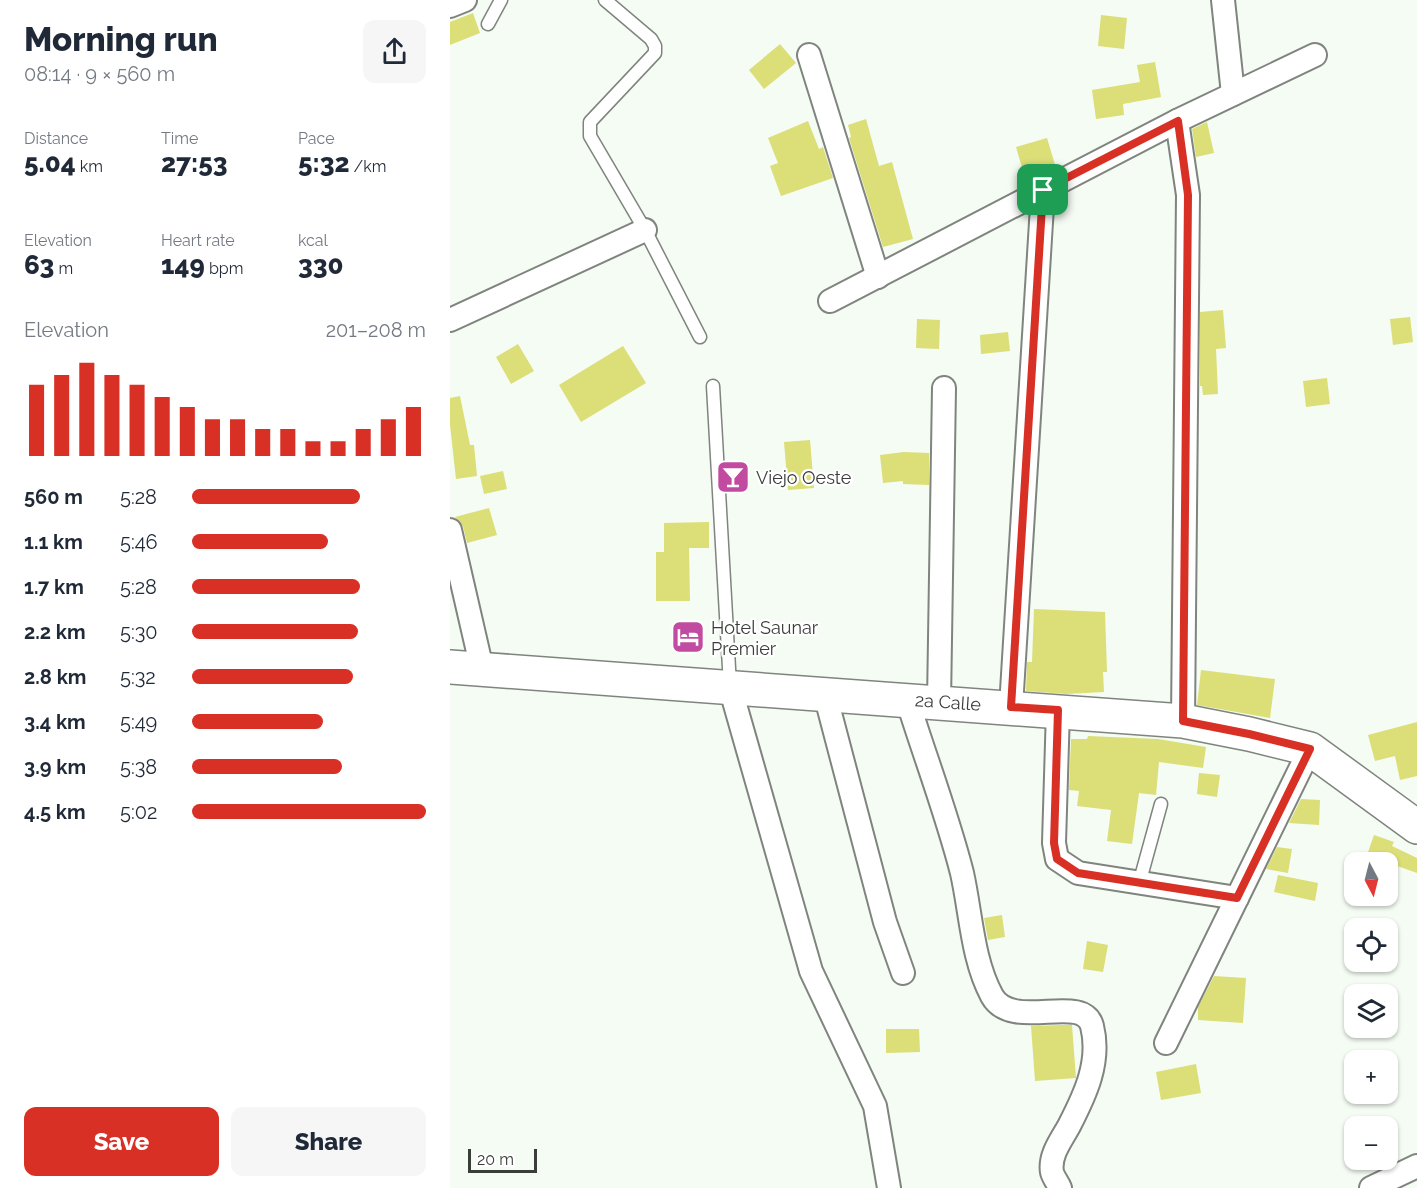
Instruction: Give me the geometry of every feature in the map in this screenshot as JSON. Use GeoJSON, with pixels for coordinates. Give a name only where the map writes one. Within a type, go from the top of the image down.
{"type":"FeatureCollection","features":[{"type":"Feature","properties":{"kind":"main road","name":"2a Calle"},"geometry":{"type":"LineString","coordinates":[[466,668],[1183,721],[1310,749],[1417,827]]}},
{"type":"Feature","properties":{"kind":"street"},"geometry":{"type":"LineString","coordinates":[[450,6],[465,0]]}},
{"type":"Feature","properties":{"kind":"street"},"geometry":{"type":"LineString","coordinates":[[1222,0],[1233,94]]}},
{"type":"Feature","properties":{"kind":"street"},"geometry":{"type":"LineString","coordinates":[[809,55],[878,277]]}},
{"type":"Feature","properties":{"kind":"street"},"geometry":{"type":"LineString","coordinates":[[830,301],[1178,121],[1315,55]]}},
{"type":"Feature","properties":{"kind":"street"},"geometry":{"type":"LineString","coordinates":[[1178,121],[1188,195],[1183,721]]}},
{"type":"Feature","properties":{"kind":"street"},"geometry":{"type":"LineString","coordinates":[[1011,707],[1043,190]]}},
{"type":"Feature","properties":{"kind":"street"},"geometry":{"type":"LineString","coordinates":[[450,320],[645,230]]}},
{"type":"Feature","properties":{"kind":"street"},"geometry":{"type":"LineString","coordinates":[[944,388],[923,700],[983,978],[994,999],[1006,1009],[1023,1012],[1079,1012],[1088,1017],[1092,1027],[1094,1055],[1091,1080],[1055,1150],[1052,1172],[1060,1188]]}},
{"type":"Feature","properties":{"kind":"street"},"geometry":{"type":"LineString","coordinates":[[450,530],[466,668]]}},
{"type":"Feature","properties":{"kind":"street"},"geometry":{"type":"LineString","coordinates":[[730,687],[811,971],[875,1106],[889,1188]]}},
{"type":"Feature","properties":{"kind":"street"},"geometry":{"type":"LineString","coordinates":[[825,694],[885,922],[903,973]]}},
{"type":"Feature","properties":{"kind":"street"},"geometry":{"type":"LineString","coordinates":[[1058,710],[1054,843],[1057,859],[1078,873],[1237,898]]}},
{"type":"Feature","properties":{"kind":"street"},"geometry":{"type":"LineString","coordinates":[[1166,1043],[1310,749]]}},
{"type":"Feature","properties":{"kind":"street"},"geometry":{"type":"LineString","coordinates":[[1371,1188],[1417,1166]]}},
{"type":"Feature","properties":{"kind":"lane"},"geometry":{"type":"LineString","coordinates":[[488,24],[501,0]]}},
{"type":"Feature","properties":{"kind":"lane"},"geometry":{"type":"LineString","coordinates":[[605,0],[651,39],[656,53],[590,122],[590,136],[645,230],[700,337]]}},
{"type":"Feature","properties":{"kind":"lane"},"geometry":{"type":"LineString","coordinates":[[713,386],[730,687]]}},
{"type":"Feature","properties":{"kind":"lane"},"geometry":{"type":"LineString","coordinates":[[1139,884],[1161,804]]}},
{"type":"Feature","properties":{"kind":"building"},"geometry":{"type":"Polygon","coordinates":[[[473,13],[480,33],[450,45],[450,22],[473,13]]]}},
{"type":"Feature","properties":{"kind":"building"},"geometry":{"type":"Polygon","coordinates":[[[1101,15],[1127,18],[1124,49],[1098,46],[1101,15]]]}},
{"type":"Feature","properties":{"kind":"building"},"geometry":{"type":"Polygon","coordinates":[[[780,44],[796,63],[764,89],[749,70],[780,44]]]}},
{"type":"Feature","properties":{"kind":"building"},"geometry":{"type":"Polygon","coordinates":[[[1155,62],[1161,97],[1123,104],[1124,115],[1096,119],[1092,90],[1140,82],[1137,65],[1155,62]]]}},
{"type":"Feature","properties":{"kind":"building"},"geometry":{"type":"Polygon","coordinates":[[[866,119],[879,166],[892,162],[913,239],[883,247],[849,138],[851,137],[848,125],[866,119]]]}},
{"type":"Feature","properties":{"kind":"building"},"geometry":{"type":"Polygon","coordinates":[[[808,121],[819,149],[823,147],[833,178],[781,196],[770,166],[778,163],[768,138],[808,121]]]}},
{"type":"Feature","properties":{"kind":"building"},"geometry":{"type":"Polygon","coordinates":[[[1207,122],[1214,153],[1196,157],[1192,129],[1207,122]]]}},
{"type":"Feature","properties":{"kind":"building"},"geometry":{"type":"Polygon","coordinates":[[[1047,138],[1056,168],[1025,178],[1016,147],[1047,138]]]}},
{"type":"Feature","properties":{"kind":"building"},"geometry":{"type":"Polygon","coordinates":[[[1223,310],[1226,348],[1216,349],[1218,394],[1203,395],[1202,386],[1200,386],[1200,312],[1223,310]]]}},
{"type":"Feature","properties":{"kind":"building"},"geometry":{"type":"Polygon","coordinates":[[[1410,317],[1413,342],[1393,345],[1390,319],[1410,317]]]}},
{"type":"Feature","properties":{"kind":"building"},"geometry":{"type":"Polygon","coordinates":[[[917,319],[940,320],[939,349],[916,348],[917,319]]]}},
{"type":"Feature","properties":{"kind":"building"},"geometry":{"type":"Polygon","coordinates":[[[1008,332],[1010,351],[981,354],[980,335],[1008,332]]]}},
{"type":"Feature","properties":{"kind":"building"},"geometry":{"type":"Polygon","coordinates":[[[518,344],[534,371],[511,384],[496,357],[518,344]]]}},
{"type":"Feature","properties":{"kind":"building"},"geometry":{"type":"Polygon","coordinates":[[[623,346],[646,383],[581,422],[559,385],[623,346]]]}},
{"type":"Feature","properties":{"kind":"building"},"geometry":{"type":"Polygon","coordinates":[[[1327,378],[1330,404],[1306,407],[1303,381],[1327,378]]]}},
{"type":"Feature","properties":{"kind":"building"},"geometry":{"type":"Polygon","coordinates":[[[460,396],[470,445],[474,445],[477,476],[456,479],[450,425],[450,398],[460,396]]]}},
{"type":"Feature","properties":{"kind":"building"},"geometry":{"type":"Polygon","coordinates":[[[810,440],[814,488],[788,490],[784,442],[810,440]]]}},
{"type":"Feature","properties":{"kind":"building"},"geometry":{"type":"Polygon","coordinates":[[[904,452],[929,453],[929,485],[903,484],[903,481],[883,483],[880,455],[904,452]]]}},
{"type":"Feature","properties":{"kind":"building"},"geometry":{"type":"Polygon","coordinates":[[[503,471],[507,489],[484,494],[480,476],[503,471]]]}},
{"type":"Feature","properties":{"kind":"building"},"geometry":{"type":"Polygon","coordinates":[[[489,508],[497,535],[467,543],[463,526],[455,517],[489,508]]]}},
{"type":"Feature","properties":{"kind":"building"},"geometry":{"type":"Polygon","coordinates":[[[709,522],[709,548],[689,548],[690,601],[656,601],[656,552],[664,552],[664,523],[709,522]]]}},
{"type":"Feature","properties":{"kind":"building"},"geometry":{"type":"Polygon","coordinates":[[[1034,609],[1105,612],[1107,672],[1103,672],[1104,692],[1066,694],[1026,691],[1027,662],[1032,662],[1034,609]]]}},
{"type":"Feature","properties":{"kind":"building"},"geometry":{"type":"Polygon","coordinates":[[[1201,670],[1275,679],[1270,718],[1197,705],[1201,670]]]}},
{"type":"Feature","properties":{"kind":"building"},"geometry":{"type":"Polygon","coordinates":[[[1417,722],[1417,776],[1400,780],[1395,756],[1375,761],[1368,735],[1417,722]]]}},
{"type":"Feature","properties":{"kind":"building"},"geometry":{"type":"Polygon","coordinates":[[[1088,736],[1158,739],[1206,747],[1203,768],[1159,762],[1156,795],[1139,793],[1132,844],[1107,841],[1111,810],[1077,806],[1079,791],[1069,790],[1071,739],[1087,739],[1088,736]]]}},
{"type":"Feature","properties":{"kind":"building"},"geometry":{"type":"Polygon","coordinates":[[[1199,773],[1220,775],[1217,797],[1197,794],[1199,773]]]}},
{"type":"Feature","properties":{"kind":"building"},"geometry":{"type":"Polygon","coordinates":[[[1301,799],[1320,800],[1319,825],[1289,823],[1301,799]]]}},
{"type":"Feature","properties":{"kind":"building"},"geometry":{"type":"Polygon","coordinates":[[[1374,835],[1394,842],[1392,846],[1417,858],[1417,873],[1398,866],[1398,852],[1368,852],[1374,835]]]}},
{"type":"Feature","properties":{"kind":"building"},"geometry":{"type":"Polygon","coordinates":[[[1277,847],[1292,849],[1288,873],[1266,869],[1277,847]]]}},
{"type":"Feature","properties":{"kind":"building"},"geometry":{"type":"Polygon","coordinates":[[[1278,875],[1318,883],[1315,901],[1274,892],[1278,875]]]}},
{"type":"Feature","properties":{"kind":"building"},"geometry":{"type":"Polygon","coordinates":[[[1002,915],[1005,937],[988,940],[984,918],[1002,915]]]}},
{"type":"Feature","properties":{"kind":"building"},"geometry":{"type":"Polygon","coordinates":[[[1087,941],[1108,945],[1103,972],[1083,969],[1087,941]]]}},
{"type":"Feature","properties":{"kind":"building"},"geometry":{"type":"Polygon","coordinates":[[[1214,976],[1246,978],[1243,1023],[1198,1020],[1198,1007],[1214,976]]]}},
{"type":"Feature","properties":{"kind":"building"},"geometry":{"type":"Polygon","coordinates":[[[1072,1025],[1076,1078],[1035,1081],[1031,1026],[1072,1025]]]}},
{"type":"Feature","properties":{"kind":"building"},"geometry":{"type":"Polygon","coordinates":[[[886,1029],[919,1029],[920,1052],[886,1053],[886,1029]]]}},
{"type":"Feature","properties":{"kind":"building"},"geometry":{"type":"Polygon","coordinates":[[[1196,1064],[1201,1093],[1161,1100],[1156,1072],[1196,1064]]]}},
{"type":"Feature","properties":{"kind":"place","name":"Viejo Oeste"},"geometry":{"type":"Point","coordinates":[733,477]}},
{"type":"Feature","properties":{"kind":"place","name":"Hotel Saunar Premier"},"geometry":{"type":"Point","coordinates":[688,637]}},
{"type":"Feature","properties":{"kind":"route"},"geometry":{"type":"LineString","coordinates":[[1178,121],[1188,195],[1183,721],[1310,749],[1237,898],[1078,873],[1057,859],[1054,843],[1058,710],[1011,707],[1043,190],[1178,121]]}}]}
